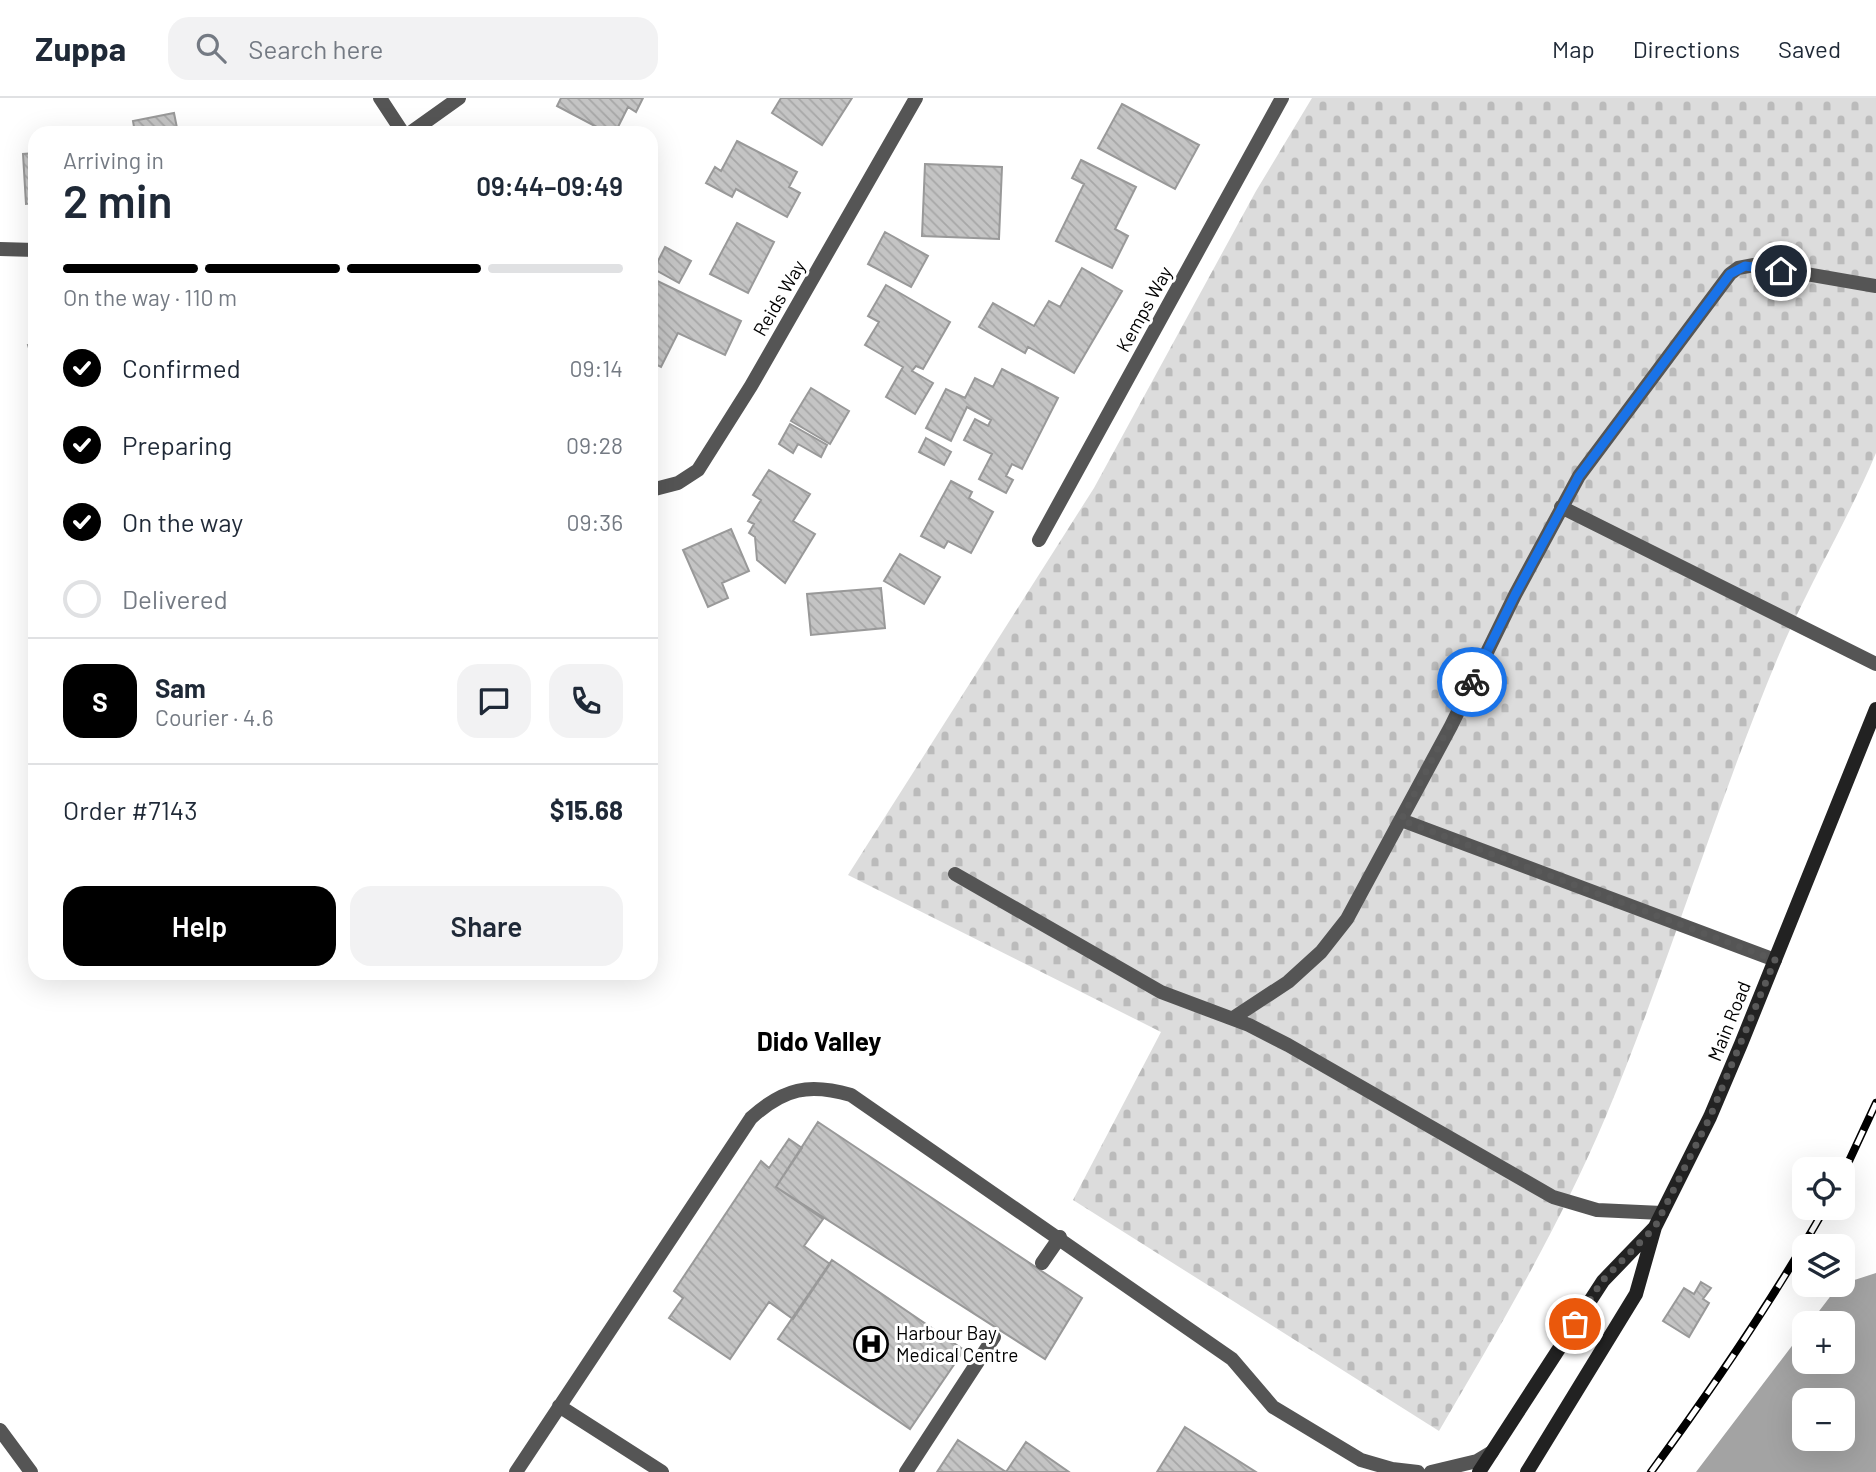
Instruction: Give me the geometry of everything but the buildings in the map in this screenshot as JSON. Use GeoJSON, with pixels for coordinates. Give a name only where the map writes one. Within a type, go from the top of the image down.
{"type":"FeatureCollection","features":[{"type":"Feature","properties":{"kind":"main road","name":"Main Road"},"geometry":{"type":"LineString","coordinates":[[1527,1472],[1636,1294],[1655,1227],[1710,1117],[1876,709]]}},
{"type":"Feature","properties":{"kind":"main road","name":"Main Road"},"geometry":{"type":"LineString","coordinates":[[1479,1472],[1602,1281],[1655,1227]]}},
{"type":"Feature","properties":{"kind":"street"},"geometry":{"type":"LineString","coordinates":[[380,98],[398,126]]}},
{"type":"Feature","properties":{"kind":"street"},"geometry":{"type":"LineString","coordinates":[[420,126],[459,98]]}},
{"type":"Feature","properties":{"kind":"street","name":"Reids Way"},"geometry":{"type":"LineString","coordinates":[[658,488],[678,483],[698,470],[751,386],[916,98]]}},
{"type":"Feature","properties":{"kind":"street","name":"Kemps Way"},"geometry":{"type":"LineString","coordinates":[[1039,540],[1282,98]]}},
{"type":"Feature","properties":{"kind":"street"},"geometry":{"type":"LineString","coordinates":[[0,249],[28,250]]}},
{"type":"Feature","properties":{"kind":"street"},"geometry":{"type":"LineString","coordinates":[[1233,1018],[1288,982],[1321,952],[1352,909],[1579,476],[1730,274],[1738,268],[1754,265],[1876,286]]}},
{"type":"Feature","properties":{"kind":"street"},"geometry":{"type":"LineString","coordinates":[[1561,508],[1876,664]]}},
{"type":"Feature","properties":{"kind":"street"},"geometry":{"type":"LineString","coordinates":[[1401,820],[1775,960]]}},
{"type":"Feature","properties":{"kind":"street"},"geometry":{"type":"LineString","coordinates":[[955,874],[1161,992],[1233,1018],[1288,1045],[1553,1197],[1597,1210],[1662,1213]]}},
{"type":"Feature","properties":{"kind":"street"},"geometry":{"type":"LineString","coordinates":[[516,1472],[751,1118],[771,1099],[821,1086],[851,1096],[1059,1237],[1232,1359],[1273,1406],[1365,1466],[1418,1472]]}},
{"type":"Feature","properties":{"kind":"street"},"geometry":{"type":"LineString","coordinates":[[1042,1263],[1059,1237]]}},
{"type":"Feature","properties":{"kind":"street"},"geometry":{"type":"LineString","coordinates":[[906,1472],[994,1336]]}},
{"type":"Feature","properties":{"kind":"street"},"geometry":{"type":"LineString","coordinates":[[559,1406],[662,1472]]}},
{"type":"Feature","properties":{"kind":"street"},"geometry":{"type":"LineString","coordinates":[[0,1430],[31,1472]]}},
{"type":"Feature","properties":{"kind":"street"},"geometry":{"type":"LineString","coordinates":[[1431,1472],[1477,1461],[1494,1450]]}},
{"type":"Feature","properties":{"kind":"green space"},"geometry":{"type":"Polygon","coordinates":[[[1312,98],[1876,98],[1876,453],[1778,657],[1733,771],[1629,1059],[1588,1157],[1528,1276],[1439,1431],[1073,1200],[1161,1032],[848,875],[1094,488],[1256,191],[1312,98]]]}},
{"type":"Feature","properties":{"kind":"shaded area"},"geometry":{"type":"Polygon","coordinates":[[[1876,1273],[1876,1472],[1696,1472],[1792,1346],[1792,1374],[1855,1374],[1855,1311],[1819,1311],[1830,1297],[1855,1297],[1855,1280],[1876,1273]]]}},
{"type":"Feature","properties":{"kind":"railway"},"geometry":{"type":"LineString","coordinates":[[1851,1157],[1876,1103]]}},
{"type":"Feature","properties":{"kind":"railway"},"geometry":{"type":"LineString","coordinates":[[1651,1472],[1742,1342],[1818,1220]]}},
{"type":"Feature","properties":{"kind":"way so far"},"geometry":{"type":"LineString","coordinates":[[1472,682],[1401,820],[1775,960],[1710,1117],[1655,1227],[1602,1281],[1575,1324]]}},
{"type":"Feature","properties":{"kind":"place","name":"Harbour Bay Medical Centre"},"geometry":{"type":"Point","coordinates":[871,1344]}},
{"type":"Feature","properties":{"kind":"district","name":"Dido Valley"},"geometry":{"type":"Point","coordinates":[819,1042]}},
{"type":"Feature","properties":{"kind":"route"},"geometry":{"type":"LineString","coordinates":[[1472,682],[1579,476],[1730,274],[1738,268],[1754,265],[1781,271]]}}]}
